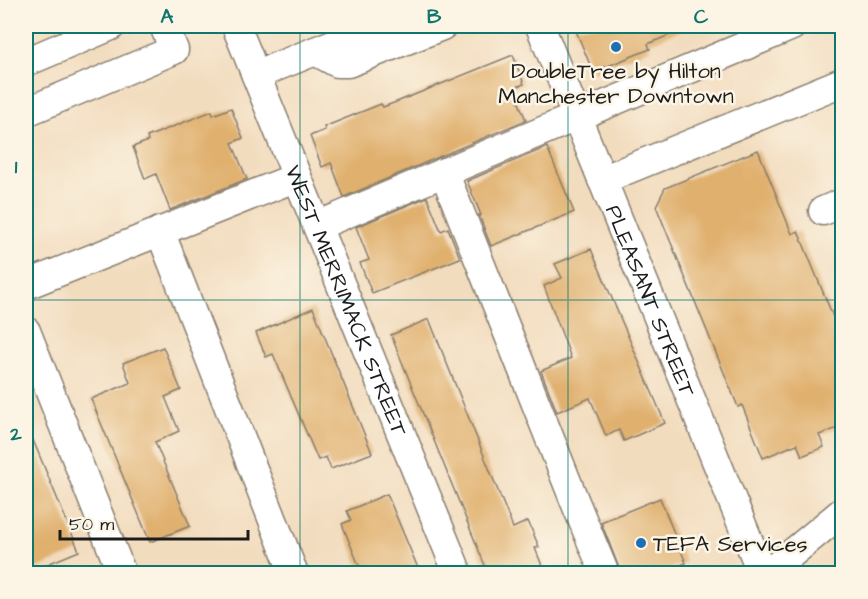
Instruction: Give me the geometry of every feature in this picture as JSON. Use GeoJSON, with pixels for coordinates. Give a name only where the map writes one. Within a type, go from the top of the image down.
{"type":"FeatureCollection","features":[{"type":"Feature","properties":{"kind":"street"},"geometry":{"type":"LineString","coordinates":[[26,62],[111,26]]}},
{"type":"Feature","properties":{"kind":"street"},"geometry":{"type":"LineString","coordinates":[[26,112],[174,50],[164,26]]}},
{"type":"Feature","properties":{"kind":"street"},"geometry":{"type":"LineString","coordinates":[[256,75],[377,26]]}},
{"type":"Feature","properties":{"kind":"street"},"geometry":{"type":"LineString","coordinates":[[315,51],[337,63],[348,63],[442,26]]}},
{"type":"Feature","properties":{"kind":"street","name":"PLEASANT STREET"},"geometry":{"type":"LineString","coordinates":[[540,26],[762,573]]}},
{"type":"Feature","properties":{"kind":"street"},"geometry":{"type":"LineString","coordinates":[[317,226],[792,26]]}},
{"type":"Feature","properties":{"kind":"street","name":"WEST MERRIMACK STREET"},"geometry":{"type":"LineString","coordinates":[[244,28],[256,75],[458,573]]}},
{"type":"Feature","properties":{"kind":"street"},"geometry":{"type":"LineString","coordinates":[[602,180],[843,82]]}},
{"type":"Feature","properties":{"kind":"street"},"geometry":{"type":"LineString","coordinates":[[444,172],[575,502],[606,573]]}},
{"type":"Feature","properties":{"kind":"street"},"geometry":{"type":"LineString","coordinates":[[26,285],[297,177]]}},
{"type":"Feature","properties":{"kind":"street"},"geometry":{"type":"LineString","coordinates":[[160,231],[294,573]]}},
{"type":"Feature","properties":{"kind":"street"},"geometry":{"type":"LineString","coordinates":[[26,331],[122,573]]}},
{"type":"Feature","properties":{"kind":"street"},"geometry":{"type":"LineString","coordinates":[[767,573],[843,512]]}},
{"type":"Feature","properties":{"kind":"building","name":"DoubleTree by Hilton Manchester Downtown"},"geometry":{"type":"Polygon","coordinates":[[[574,26],[691,26],[648,44],[650,49],[593,72],[574,26]]]}},
{"type":"Feature","properties":{"kind":"building"},"geometry":{"type":"Polygon","coordinates":[[[513,55],[524,84],[513,88],[526,120],[344,197],[331,163],[322,167],[310,136],[325,130],[324,127],[381,104],[383,107],[399,101],[513,55]]]}},
{"type":"Feature","properties":{"kind":"building"},"geometry":{"type":"Polygon","coordinates":[[[231,108],[243,138],[232,143],[247,179],[170,210],[156,174],[145,179],[133,147],[148,141],[147,137],[212,111],[213,115],[231,108]]]}},
{"type":"Feature","properties":{"kind":"building"},"geometry":{"type":"Polygon","coordinates":[[[547,147],[574,212],[491,246],[467,181],[547,147]]]}},
{"type":"Feature","properties":{"kind":"building"},"geometry":{"type":"Polygon","coordinates":[[[758,150],[792,234],[798,231],[843,341],[843,426],[819,435],[824,447],[802,456],[797,444],[763,458],[742,405],[738,407],[656,206],[665,188],[758,150]]]}},
{"type":"Feature","properties":{"kind":"building"},"geometry":{"type":"Polygon","coordinates":[[[427,197],[441,231],[448,228],[460,258],[372,293],[360,263],[369,260],[356,227],[427,197]]]}},
{"type":"Feature","properties":{"kind":"building"},"geometry":{"type":"Polygon","coordinates":[[[591,249],[665,423],[624,441],[619,430],[606,436],[590,398],[557,412],[541,371],[571,358],[544,286],[562,278],[555,264],[591,249]]]}},
{"type":"Feature","properties":{"kind":"building"},"geometry":{"type":"Polygon","coordinates":[[[313,308],[372,453],[331,469],[326,457],[318,460],[273,354],[266,357],[256,333],[313,308]]]}},
{"type":"Feature","properties":{"kind":"building"},"geometry":{"type":"Polygon","coordinates":[[[429,319],[513,528],[528,521],[539,547],[535,548],[545,573],[488,573],[391,335],[429,319]]]}},
{"type":"Feature","properties":{"kind":"building"},"geometry":{"type":"Polygon","coordinates":[[[163,347],[181,390],[165,397],[179,431],[155,442],[190,526],[150,542],[91,399],[130,383],[123,363],[163,347]]]}},
{"type":"Feature","properties":{"kind":"building"},"geometry":{"type":"Polygon","coordinates":[[[26,423],[79,551],[26,573],[26,423]]]}},
{"type":"Feature","properties":{"kind":"building"},"geometry":{"type":"Polygon","coordinates":[[[387,494],[420,573],[362,573],[342,524],[351,520],[347,511],[387,494]]]}},
{"type":"Feature","properties":{"kind":"building","name":"TEFA Services"},"geometry":{"type":"Polygon","coordinates":[[[660,498],[686,563],[659,573],[621,573],[601,522],[660,498]]]}},
{"type":"Feature","properties":{"kind":"place","name":"DoubleTree by Hilton Manchester Downtown"},"geometry":{"type":"Point","coordinates":[616,47]}},
{"type":"Feature","properties":{"kind":"place","name":"TEFA Services"},"geometry":{"type":"Point","coordinates":[641,543]}}]}
